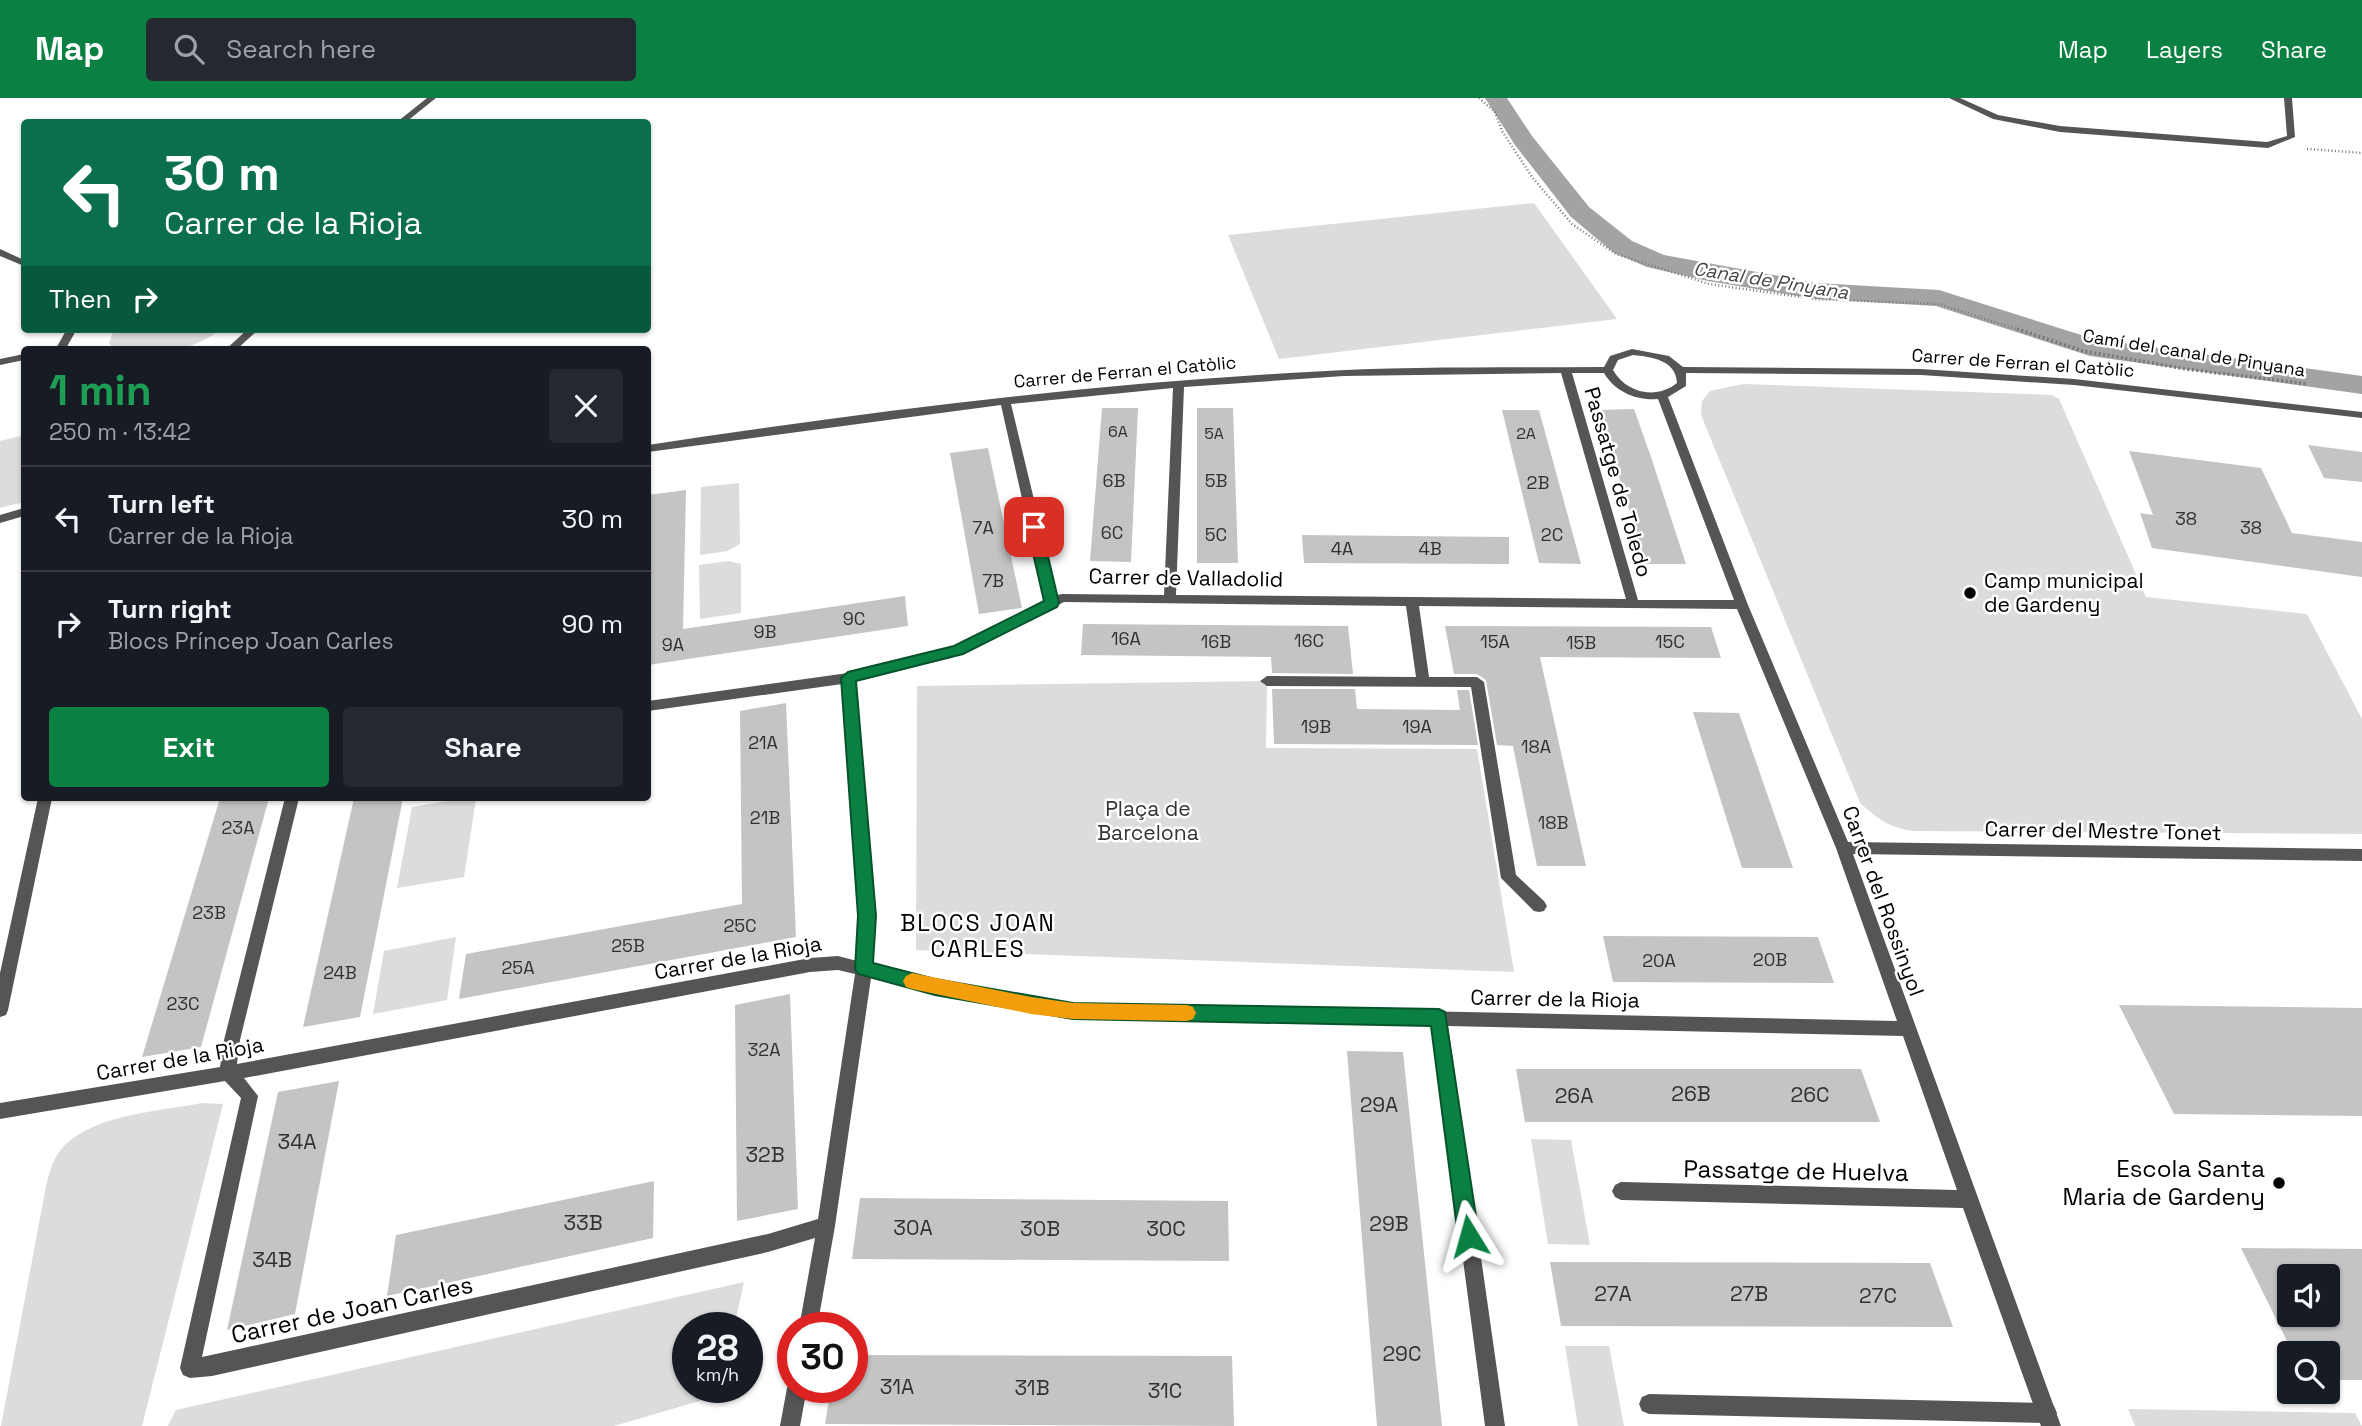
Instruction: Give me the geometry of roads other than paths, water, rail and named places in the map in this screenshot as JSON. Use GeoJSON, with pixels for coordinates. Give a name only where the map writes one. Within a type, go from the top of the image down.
{"type":"FeatureCollection","features":[{"type":"Feature","properties":{"kind":"street"},"geometry":{"type":"LineString","coordinates":[[405,119],[432,98]]}},
{"type":"Feature","properties":{"kind":"street"},"geometry":{"type":"LineString","coordinates":[[1953,98],[1996,117],[2060,129],[2268,145],[2291,137],[2288,98]]}},
{"type":"Feature","properties":{"kind":"street"},"geometry":{"type":"LineString","coordinates":[[0,252],[21,262]]}},
{"type":"Feature","properties":{"kind":"street"},"geometry":{"type":"LineString","coordinates":[[235,346],[249,333]]}},
{"type":"Feature","properties":{"kind":"street"},"geometry":{"type":"LineString","coordinates":[[1632,352],[1665,358],[1681,370],[1682,384],[1678,389],[1662,395],[1648,396],[1616,384],[1608,370],[1614,358],[1632,352]]}},
{"type":"Feature","properties":{"kind":"street"},"geometry":{"type":"LineString","coordinates":[[0,362],[21,358]]}},
{"type":"Feature","properties":{"kind":"street","name":"Carrer de Ferran el Catòlic"},"geometry":{"type":"LineString","coordinates":[[651,448],[1005,401],[1178,383],[1308,374],[1608,370]]}},
{"type":"Feature","properties":{"kind":"street","name":"Carrer de Ferran el Catòlic"},"geometry":{"type":"LineString","coordinates":[[1681,370],[1921,372],[2074,382],[2362,415]]}},
{"type":"Feature","properties":{"kind":"street","name":"Passatge de Toledo"},"geometry":{"type":"LineString","coordinates":[[1566,371],[1633,603]]}},
{"type":"Feature","properties":{"kind":"street"},"geometry":{"type":"LineString","coordinates":[[1170,598],[1178,383]]}},
{"type":"Feature","properties":{"kind":"street","name":"Carrer del Rossinyol"},"geometry":{"type":"LineString","coordinates":[[1662,395],[1742,605],[1843,848],[2049,1420]]}},
{"type":"Feature","properties":{"kind":"street"},"geometry":{"type":"LineString","coordinates":[[1005,401],[1052,603]]}},
{"type":"Feature","properties":{"kind":"street"},"geometry":{"type":"LineString","coordinates":[[0,519],[21,513]]}},
{"type":"Feature","properties":{"kind":"street"},"geometry":{"type":"LineString","coordinates":[[0,519],[21,519]]}},
{"type":"Feature","properties":{"kind":"street","name":"Carrer de Valladolid"},"geometry":{"type":"LineString","coordinates":[[651,706],[848,678],[958,650],[1062,598],[1742,605]]}},
{"type":"Feature","properties":{"kind":"street"},"geometry":{"type":"LineString","coordinates":[[1412,601],[1423,682]]}},
{"type":"Feature","properties":{"kind":"street"},"geometry":{"type":"LineString","coordinates":[[811,1312],[864,969],[867,916],[848,678]]}},
{"type":"Feature","properties":{"kind":"street"},"geometry":{"type":"LineString","coordinates":[[1267,681],[1477,682],[1509,878],[1539,906]]}},
{"type":"Feature","properties":{"kind":"street"},"geometry":{"type":"LineString","coordinates":[[0,1010],[45,801]]}},
{"type":"Feature","properties":{"kind":"street"},"geometry":{"type":"LineString","coordinates":[[228,1073],[232,1040],[291,801]]}},
{"type":"Feature","properties":{"kind":"street","name":"Carrer del Mestre Tonet"},"geometry":{"type":"LineString","coordinates":[[1843,848],[2362,855]]}},
{"type":"Feature","properties":{"kind":"street","name":"Carrer de la Rioja"},"geometry":{"type":"LineString","coordinates":[[0,1111],[228,1073],[810,965],[838,963],[935,987],[1073,1011],[1909,1029]]}},
{"type":"Feature","properties":{"kind":"street"},"geometry":{"type":"LineString","coordinates":[[1439,1018],[1495,1426]]}},
{"type":"Feature","properties":{"kind":"street","name":"Carrer de Joan Carles"},"geometry":{"type":"LineString","coordinates":[[228,1073],[250,1096],[190,1362],[192,1368],[768,1243],[826,1226]]}},
{"type":"Feature","properties":{"kind":"street","name":"Passatge de Huelva"},"geometry":{"type":"LineString","coordinates":[[1621,1191],[1970,1199]]}},
{"type":"Feature","properties":{"kind":"street"},"geometry":{"type":"LineString","coordinates":[[790,1426],[794,1403]]}},
{"type":"Feature","properties":{"kind":"street"},"geometry":{"type":"LineString","coordinates":[[1649,1404],[2049,1420]]}},
{"type":"Feature","properties":{"kind":"waterway","name":"Canal de Pinyana"},"geometry":{"type":"LineString","coordinates":[[1496,98],[1523,140],[1580,212],[1623,247],[1656,261],[1708,273],[1816,291],[1939,298],[2090,347],[2362,385]]}},
{"type":"Feature","properties":{"kind":"place","name":"Camp municipal de Gardeny"},"geometry":{"type":"Point","coordinates":[1970,593]}},
{"type":"Feature","properties":{"kind":"place","name":"Escola Santa Maria de Gardeny"},"geometry":{"type":"Point","coordinates":[2279,1183]}},
{"type":"Feature","properties":{"kind":"district","name":"BLOCS JOAN CARLES"},"geometry":{"type":"Point","coordinates":[978,936]}},
{"type":"Feature","properties":{"kind":"park label","name":"Plaça de Barcelona"},"geometry":{"type":"Point","coordinates":[1148,821]}}]}
